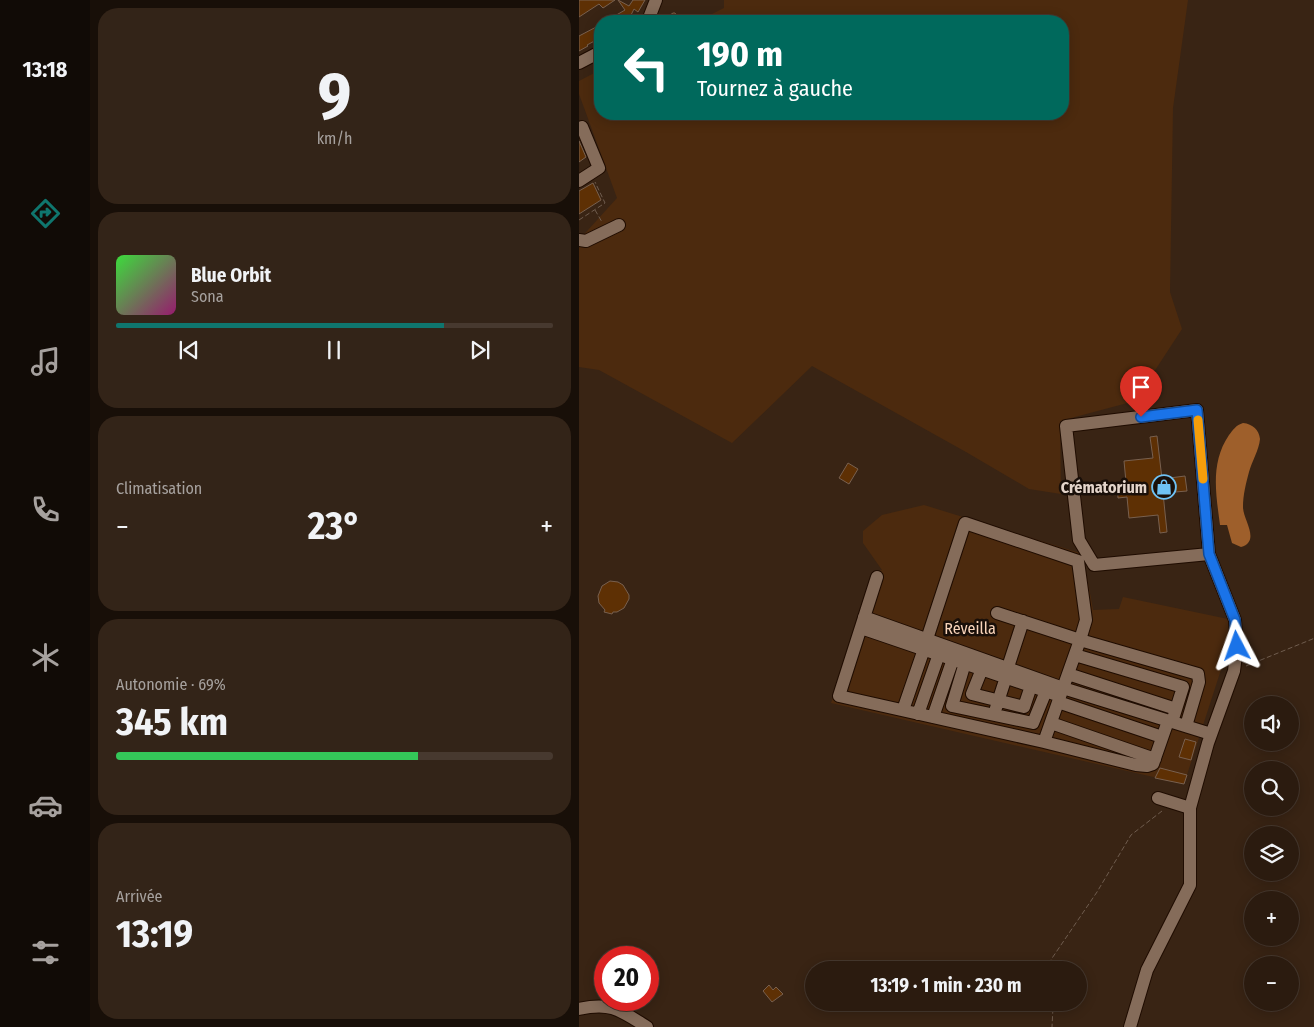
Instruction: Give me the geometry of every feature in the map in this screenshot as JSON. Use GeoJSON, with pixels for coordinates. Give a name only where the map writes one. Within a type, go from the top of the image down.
{"type":"FeatureCollection","features":[{"type":"Feature","properties":{"kind":"street"},"geometry":{"type":"LineString","coordinates":[[649,15],[656,0]]}},
{"type":"Feature","properties":{"kind":"street"},"geometry":{"type":"LineString","coordinates":[[579,62],[594,55]]}},
{"type":"Feature","properties":{"kind":"street"},"geometry":{"type":"LineString","coordinates":[[579,129],[581,127],[599,168],[579,181]]}},
{"type":"Feature","properties":{"kind":"street"},"geometry":{"type":"LineString","coordinates":[[579,240],[586,241],[619,224]]}},
{"type":"Feature","properties":{"kind":"street"},"geometry":{"type":"LineString","coordinates":[[1130,1027],[1147,970],[1190,885],[1190,808],[1211,734],[1234,671],[1237,646],[1235,620],[1209,554],[1197,410],[1066,426],[1079,540],[1094,565],[1209,554]]}},
{"type":"Feature","properties":{"kind":"street"},"geometry":{"type":"LineString","coordinates":[[903,710],[965,523],[1078,560],[1086,620],[1044,742]]}},
{"type":"Feature","properties":{"kind":"street"},"geometry":{"type":"LineString","coordinates":[[877,577],[839,696],[1044,742],[1136,765],[1147,766],[1153,764],[1183,687],[1075,655]]}},
{"type":"Feature","properties":{"kind":"street"},"geometry":{"type":"LineString","coordinates":[[997,613],[1080,640],[1198,674],[1199,682],[1186,726]]}},
{"type":"Feature","properties":{"kind":"street"},"geometry":{"type":"LineString","coordinates":[[994,715],[1023,621]]}},
{"type":"Feature","properties":{"kind":"street"},"geometry":{"type":"LineString","coordinates":[[862,622],[1007,672],[1162,737]]}},
{"type":"Feature","properties":{"kind":"street"},"geometry":{"type":"LineString","coordinates":[[926,644],[939,654],[982,669],[1007,672],[1031,686],[1046,691],[1170,721],[1211,734]]}},
{"type":"Feature","properties":{"kind":"street"},"geometry":{"type":"LineString","coordinates":[[918,714],[939,654]]}},
{"type":"Feature","properties":{"kind":"street"},"geometry":{"type":"LineString","coordinates":[[959,661],[952,706],[1033,723],[1046,691]]}},
{"type":"Feature","properties":{"kind":"street"},"geometry":{"type":"LineString","coordinates":[[933,717],[959,661]]}},
{"type":"Feature","properties":{"kind":"street"},"geometry":{"type":"LineString","coordinates":[[982,669],[972,694],[1024,707],[1031,686]]}},
{"type":"Feature","properties":{"kind":"street"},"geometry":{"type":"LineString","coordinates":[[1068,674],[1176,709]]}},
{"type":"Feature","properties":{"kind":"street"},"geometry":{"type":"LineString","coordinates":[[1051,723],[1155,759]]}},
{"type":"Feature","properties":{"kind":"street"},"geometry":{"type":"LineString","coordinates":[[1158,798],[1190,808]]}},
{"type":"Feature","properties":{"kind":"street"},"geometry":{"type":"LineString","coordinates":[[579,1009],[593,1006],[608,1006],[622,1011],[647,1027]]}},
{"type":"Feature","properties":{"kind":"path"},"geometry":{"type":"LineString","coordinates":[[579,220],[605,203],[591,172]]}},
{"type":"Feature","properties":{"kind":"path"},"geometry":{"type":"LineString","coordinates":[[594,210],[601,220]]}},
{"type":"Feature","properties":{"kind":"path"},"geometry":{"type":"LineString","coordinates":[[1234,671],[1314,638]]}},
{"type":"Feature","properties":{"kind":"path"},"geometry":{"type":"LineString","coordinates":[[1050,961],[1097,892],[1131,835],[1172,803]]}},
{"type":"Feature","properties":{"kind":"path"},"geometry":{"type":"LineString","coordinates":[[1052,1027],[1053,1011]]}},
{"type":"Feature","properties":{"kind":"green space"},"geometry":{"type":"Polygon","coordinates":[[[724,0],[1188,0],[1173,108],[1170,292],[1182,329],[1135,401],[1060,421],[1061,494],[1029,489],[812,366],[732,443],[599,370],[579,367],[579,240],[617,198],[579,94],[579,81],[594,73],[594,120],[1069,120],[1069,15],[710,15],[724,8],[724,0]]]}},
{"type":"Feature","properties":{"kind":"green space","name":"Réveilla"},"geometry":{"type":"Polygon","coordinates":[[[924,505],[1083,554],[1093,610],[1119,609],[1123,597],[1228,619],[1228,648],[1184,784],[831,703],[876,571],[882,570],[863,543],[863,531],[882,515],[924,505]]]}},
{"type":"Feature","properties":{"kind":"shaded area"},"geometry":{"type":"Polygon","coordinates":[[[1243,423],[1255,428],[1260,439],[1249,472],[1243,507],[1250,530],[1250,540],[1241,547],[1232,543],[1227,525],[1220,525],[1216,479],[1219,457],[1223,446],[1233,430],[1243,423]]]}},
{"type":"Feature","properties":{"kind":"building"},"geometry":{"type":"Polygon","coordinates":[[[579,0],[615,0],[603,8],[599,4],[579,17],[579,0]]]}},
{"type":"Feature","properties":{"kind":"building"},"geometry":{"type":"Polygon","coordinates":[[[618,0],[629,6],[633,0],[645,0],[638,12],[634,9],[631,15],[616,15],[625,10],[618,0]]]}},
{"type":"Feature","properties":{"kind":"building"},"geometry":{"type":"Polygon","coordinates":[[[594,28],[594,41],[579,51],[579,36],[594,28]]]}},
{"type":"Feature","properties":{"kind":"building"},"geometry":{"type":"Polygon","coordinates":[[[579,141],[586,157],[579,162],[579,141]]]}},
{"type":"Feature","properties":{"kind":"building"},"geometry":{"type":"Polygon","coordinates":[[[593,183],[601,200],[579,214],[579,191],[593,183]]]}},
{"type":"Feature","properties":{"kind":"building"},"geometry":{"type":"Polygon","coordinates":[[[1157,436],[1162,479],[1185,476],[1187,491],[1163,493],[1167,532],[1160,533],[1158,515],[1129,518],[1127,497],[1118,498],[1117,483],[1126,482],[1124,461],[1153,458],[1150,437],[1157,436]]]}},
{"type":"Feature","properties":{"kind":"building"},"geometry":{"type":"Polygon","coordinates":[[[848,463],[858,469],[849,484],[839,478],[848,463]]]}},
{"type":"Feature","properties":{"kind":"building"},"geometry":{"type":"Polygon","coordinates":[[[610,581],[623,585],[629,595],[624,608],[612,614],[604,612],[605,610],[599,603],[598,596],[602,586],[610,581]]]}},
{"type":"Feature","properties":{"kind":"building"},"geometry":{"type":"Polygon","coordinates":[[[1185,739],[1196,742],[1191,760],[1179,757],[1185,739]]]}},
{"type":"Feature","properties":{"kind":"building"},"geometry":{"type":"Polygon","coordinates":[[[1160,768],[1187,775],[1184,784],[1155,778],[1160,768]]]}},
{"type":"Feature","properties":{"kind":"building"},"geometry":{"type":"Polygon","coordinates":[[[769,985],[773,990],[776,987],[783,994],[772,1002],[763,991],[769,985]]]}},
{"type":"Feature","properties":{"kind":"slow traffic"},"geometry":{"type":"LineString","coordinates":[[1198,420],[1203,479]]}},
{"type":"Feature","properties":{"kind":"place","name":"Crématorium"},"geometry":{"type":"Point","coordinates":[1164,487]}},
{"type":"Feature","properties":{"kind":"route"},"geometry":{"type":"LineString","coordinates":[[1141,417],[1197,410],[1209,554],[1235,620],[1237,646]]}}]}
